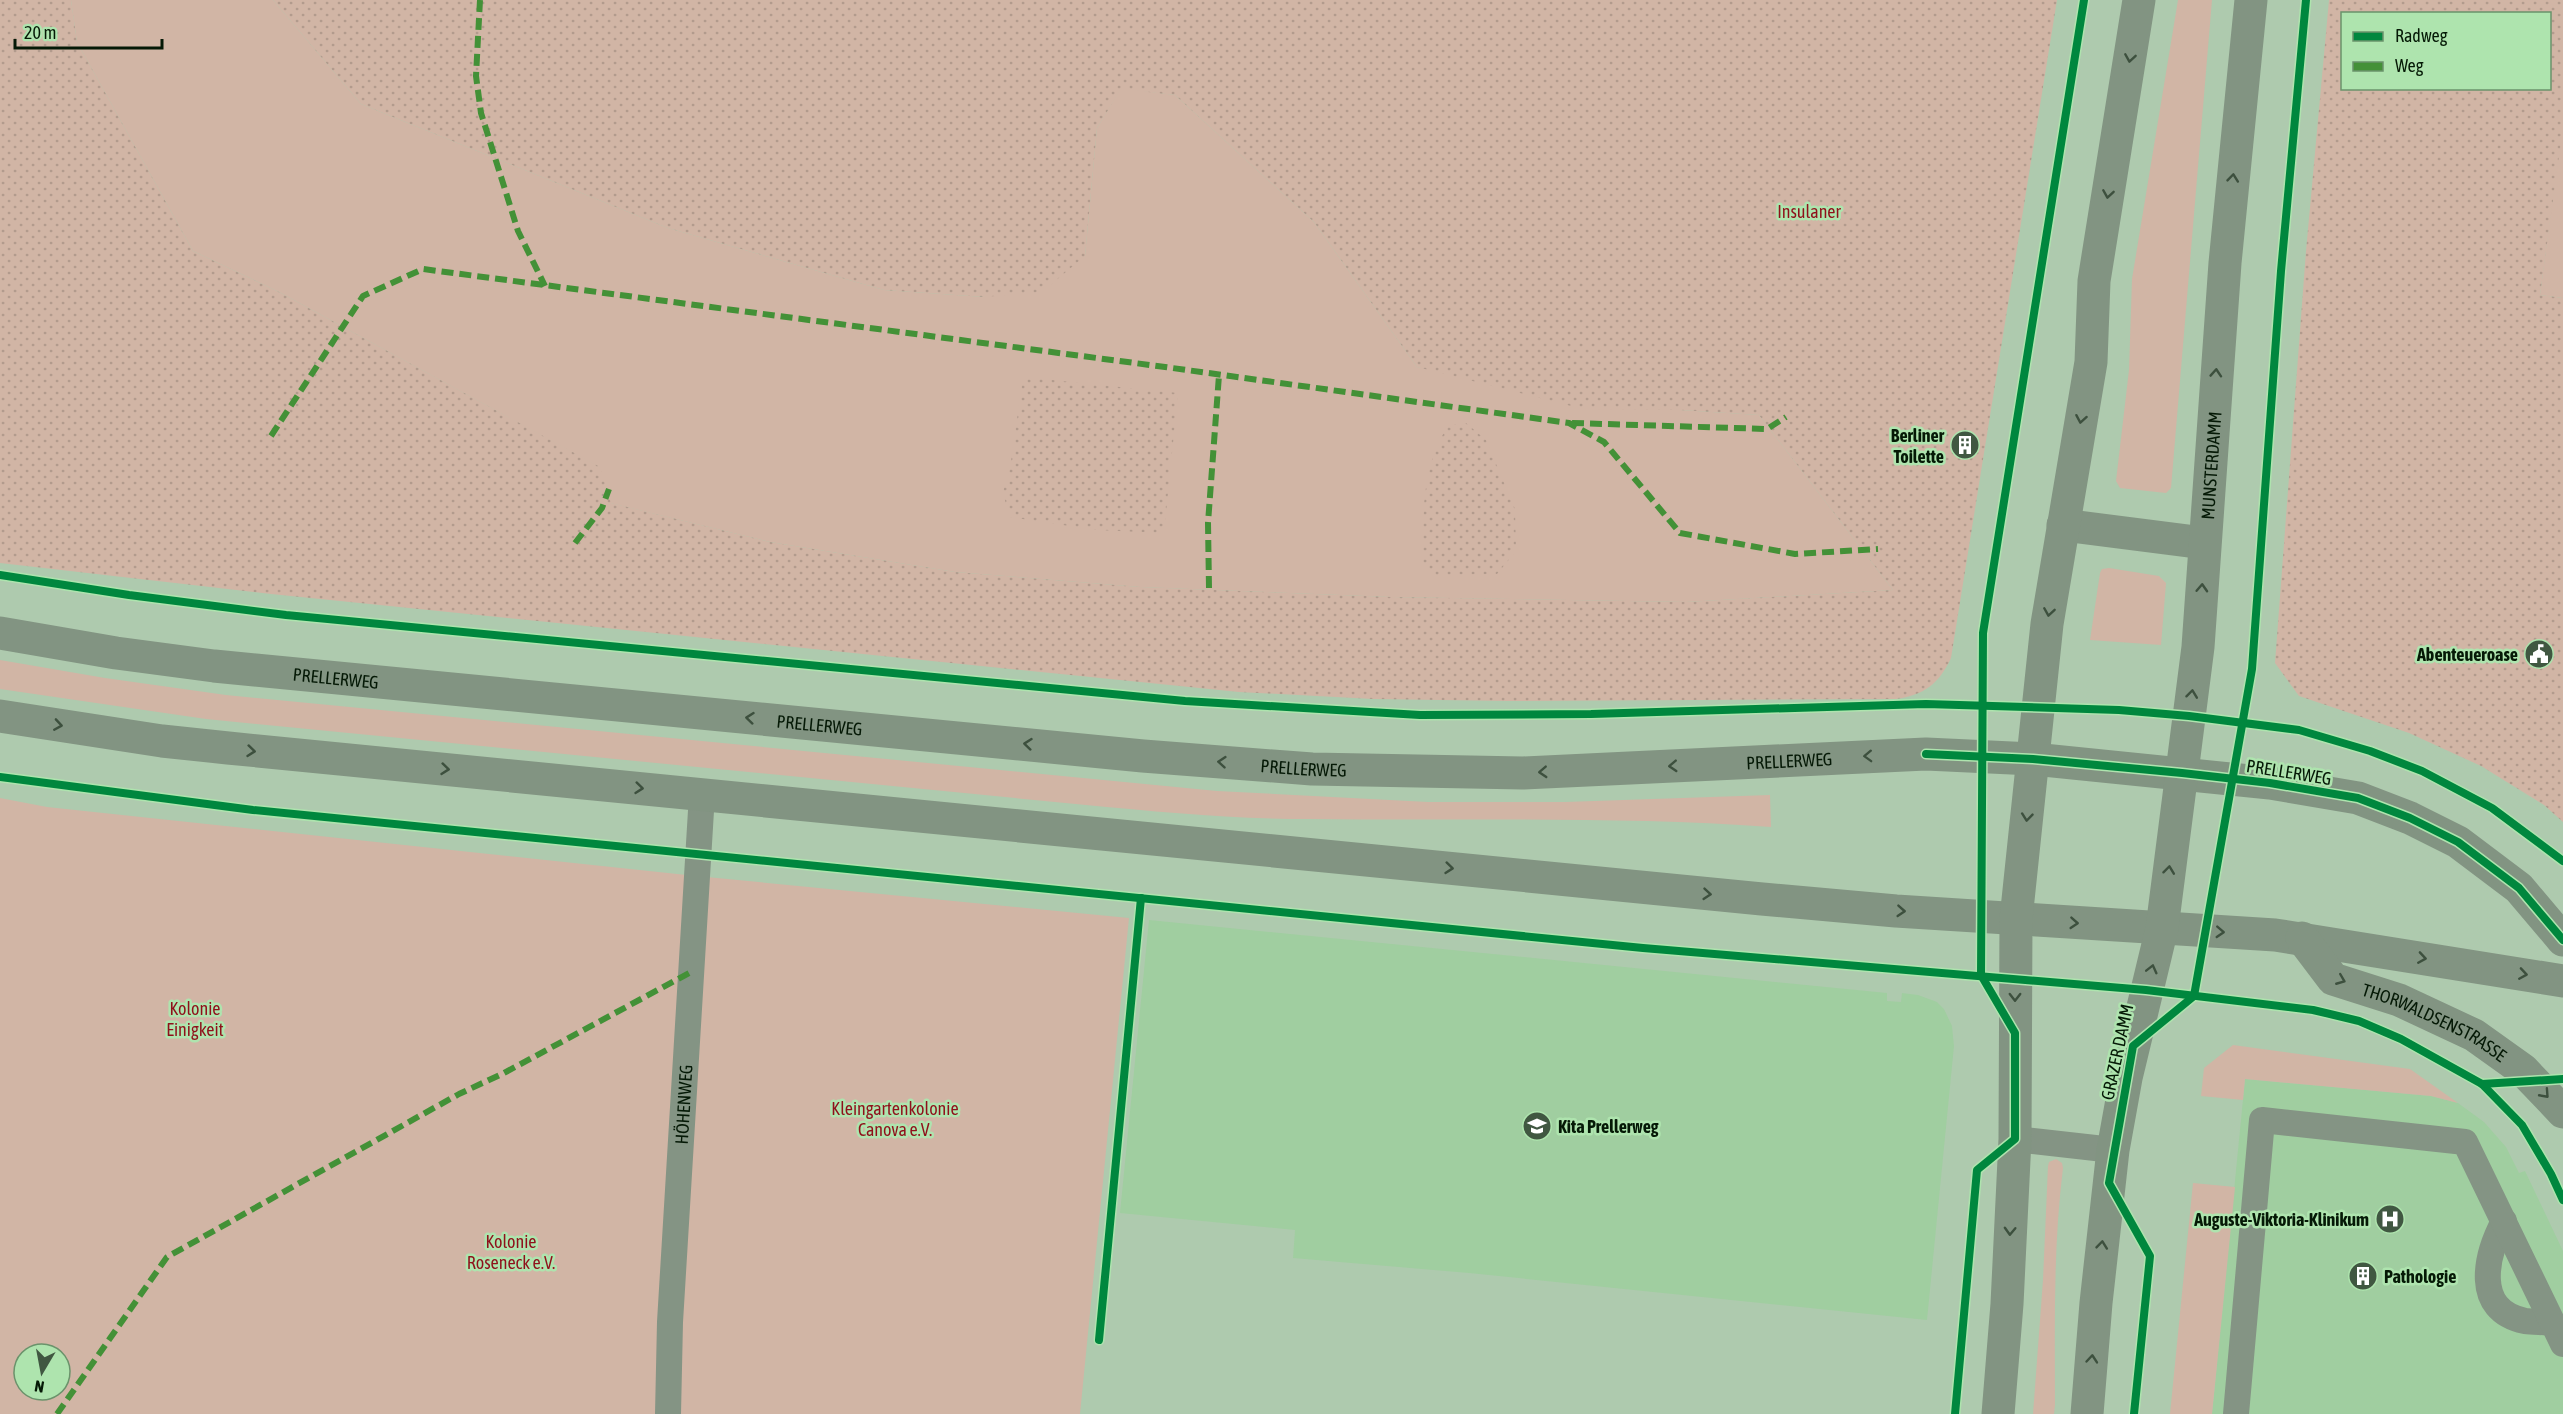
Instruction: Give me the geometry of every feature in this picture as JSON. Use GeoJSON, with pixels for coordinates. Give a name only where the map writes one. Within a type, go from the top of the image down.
{"type":"FeatureCollection","features":[{"type":"Feature","properties":{"kind":"main road"},"geometry":{"type":"LineString","coordinates":[[1998,1414],[2007,1304],[2014,1139],[2016,919],[2047,624],[2091,362],[2094,281],[2139,0]]}},
{"type":"Feature","properties":{"kind":"main road","name":"MUNSTERDAMM"},"geometry":{"type":"LineString","coordinates":[[2162,928],[2198,647],[2225,263],[2251,0]]}},
{"type":"Feature","properties":{"kind":"main road"},"geometry":{"type":"LineString","coordinates":[[2063,525],[2204,543]]}},
{"type":"Feature","properties":{"kind":"main road","name":"PRELLERWEG"},"geometry":{"type":"LineString","coordinates":[[0,633],[116,653],[214,666],[1143,756],[1312,769],[1523,773],[1890,755],[2033,759],[2270,783],[2358,798],[2410,818],[2458,842],[2519,888],[2563,940]]}},
{"type":"Feature","properties":{"kind":"main road"},"geometry":{"type":"LineString","coordinates":[[0,716],[217,747],[1750,898],[2302,938],[2563,981]]}},
{"type":"Feature","properties":{"kind":"main road","name":"GRAZER DAMM"},"geometry":{"type":"LineString","coordinates":[[2087,1414],[2097,1293],[2114,1150],[2126,1078],[2162,928]]}},
{"type":"Feature","properties":{"kind":"main road","name":"THORWALDSENSTRASSE"},"geometry":{"type":"LineString","coordinates":[[2302,938],[2333,979],[2399,1000],[2474,1035],[2523,1070],[2563,1112]]}},
{"type":"Feature","properties":{"kind":"lane","name":"HÖHENWEG"},"geometry":{"type":"LineString","coordinates":[[668,1414],[670,1322],[702,794]]}},
{"type":"Feature","properties":{"kind":"lane"},"geometry":{"type":"LineString","coordinates":[[2236,1414],[2262,1119],[2465,1142],[2558,1334]]}},
{"type":"Feature","properties":{"kind":"lane"},"geometry":{"type":"LineString","coordinates":[[2014,1139],[2114,1150]]}},
{"type":"Feature","properties":{"kind":"lane"},"geometry":{"type":"LineString","coordinates":[[2504,1221],[2487,1265],[2487,1283],[2494,1301],[2506,1313],[2558,1334]]}},
{"type":"Feature","properties":{"kind":"shaded area","name":"Kita Prellerweg"},"geometry":{"type":"Polygon","coordinates":[[[1149,920],[1887,993],[1887,1001],[1901,1002],[1902,993],[1918,995],[1937,1002],[1944,1009],[1952,1026],[1954,1046],[1927,1320],[1469,1273],[1293,1258],[1295,1230],[1120,1213],[1149,920]]]}},
{"type":"Feature","properties":{"kind":"shaded area","name":"Auguste-Viktoria-Klinikum"},"geometry":{"type":"Polygon","coordinates":[[[2245,1079],[2431,1096],[2458,1103],[2484,1122],[2506,1147],[2519,1173],[2525,1171],[2563,1251],[2563,1414],[2212,1414],[2245,1079]]]}},
{"type":"Feature","properties":{"kind":"green space","name":"Insulaner"},"geometry":{"type":"Polygon","coordinates":[[[0,0],[71,0],[77,42],[193,251],[281,293],[600,467],[611,503],[770,542],[955,572],[1140,587],[1391,597],[1686,602],[1893,590],[1759,415],[1680,410],[1583,409],[1417,367],[1314,222],[1175,95],[1121,89],[1097,128],[1085,256],[1042,292],[984,297],[884,290],[668,228],[361,104],[273,0],[2057,0],[1951,658],[1941,675],[1930,687],[1915,695],[1896,699],[1507,701],[1373,699],[1239,692],[271,594],[0,563],[0,0]]]}},
{"type":"Feature","properties":{"kind":"green space"},"geometry":{"type":"Polygon","coordinates":[[[71,0],[273,0],[361,104],[668,228],[884,290],[984,297],[1085,256],[1097,128],[1121,88],[1175,95],[1314,222],[1417,367],[1680,410],[1759,415],[1893,590],[1686,602],[1391,597],[1140,587],[955,572],[770,542],[610,503],[599,467],[281,293],[193,251],[77,42],[71,0]]]}},
{"type":"Feature","properties":{"kind":"green space"},"geometry":{"type":"Polygon","coordinates":[[[2178,0],[2212,0],[2171,488],[2166,493],[2120,488],[2116,481],[2129,370],[2132,279],[2178,0]]]}},
{"type":"Feature","properties":{"kind":"green space"},"geometry":{"type":"Polygon","coordinates":[[[2329,0],[2563,0],[2563,127],[2540,295],[2563,298],[2563,822],[2544,805],[2481,766],[2409,733],[2299,696],[2275,663],[2306,251],[2329,0]]]}},
{"type":"Feature","properties":{"kind":"green space"},"geometry":{"type":"Polygon","coordinates":[[[2563,127],[2563,298],[2540,295],[2563,127]]]}},
{"type":"Feature","properties":{"kind":"green space"},"geometry":{"type":"Polygon","coordinates":[[[1023,377],[1178,393],[1164,533],[1096,530],[1009,517],[1003,492],[1010,468],[1023,377]]]}},
{"type":"Feature","properties":{"kind":"green space"},"geometry":{"type":"Polygon","coordinates":[[[1466,423],[1486,440],[1515,509],[1516,551],[1497,574],[1436,575],[1421,562],[1429,473],[1433,456],[1449,425],[1466,423]]]}},
{"type":"Feature","properties":{"kind":"green space"},"geometry":{"type":"Polygon","coordinates":[[[2109,568],[2159,576],[2166,583],[2161,645],[2090,640],[2100,573],[2102,569],[2109,568]]]}},
{"type":"Feature","properties":{"kind":"green space"},"geometry":{"type":"Polygon","coordinates":[[[0,660],[226,695],[1217,791],[1428,802],[1565,802],[1770,795],[1771,827],[1598,820],[1280,819],[1169,813],[206,719],[0,689],[0,660]]]}},
{"type":"Feature","properties":{"kind":"green space"},"geometry":{"type":"Polygon","coordinates":[[[0,798],[47,807],[696,876],[1129,918],[1080,1414],[0,1414],[0,798]]]}},
{"type":"Feature","properties":{"kind":"green space"},"geometry":{"type":"Polygon","coordinates":[[[2233,1045],[2410,1069],[2458,1103],[2431,1096],[2245,1079],[2243,1100],[2201,1096],[2204,1068],[2233,1045]]]}},
{"type":"Feature","properties":{"kind":"green space"},"geometry":{"type":"Polygon","coordinates":[[[2056,1159],[2062,1163],[2063,1168],[2056,1257],[2055,1405],[2054,1414],[2033,1414],[2043,1280],[2048,1166],[2049,1162],[2056,1159]]]}},
{"type":"Feature","properties":{"kind":"green space"},"geometry":{"type":"Polygon","coordinates":[[[2193,1183],[2235,1187],[2212,1414],[2170,1414],[2193,1183]]]}},
{"type":"Feature","properties":{"kind":"marked path"},"geometry":{"type":"LineString","coordinates":[[480,0],[476,76],[481,113],[518,231],[545,286]]}},
{"type":"Feature","properties":{"kind":"marked path"},"geometry":{"type":"LineString","coordinates":[[271,436],[363,296],[423,269],[1569,423],[1604,442],[1680,533],[1795,554],[1878,549]]}},
{"type":"Feature","properties":{"kind":"marked path"},"geometry":{"type":"LineString","coordinates":[[1209,588],[1208,523],[1219,375]]}},
{"type":"Feature","properties":{"kind":"marked path"},"geometry":{"type":"LineString","coordinates":[[1572,423],[1767,429],[1786,417]]}},
{"type":"Feature","properties":{"kind":"marked path"},"geometry":{"type":"LineString","coordinates":[[575,543],[602,508],[609,489]]}},
{"type":"Feature","properties":{"kind":"marked path"},"geometry":{"type":"LineString","coordinates":[[57,1414],[167,1257],[459,1094],[504,1073],[691,972]]}},
{"type":"Feature","properties":{"kind":"cycle path"},"geometry":{"type":"LineString","coordinates":[[1955,1414],[1977,1170],[2015,1139],[2015,1033],[1981,975],[1983,633],[2084,0]]}},
{"type":"Feature","properties":{"kind":"cycle path"},"geometry":{"type":"LineString","coordinates":[[2134,1414],[2150,1256],[2109,1183],[2133,1046],[2194,996],[2252,669],[2281,271],[2306,0]]}},
{"type":"Feature","properties":{"kind":"cycle path"},"geometry":{"type":"LineString","coordinates":[[0,575],[129,595],[286,615],[1185,701],[1420,715],[1591,714],[1926,704],[2119,710],[2189,716],[2299,730],[2370,751],[2422,771],[2492,808],[2563,861]]}},
{"type":"Feature","properties":{"kind":"cycle path"},"geometry":{"type":"LineString","coordinates":[[1926,754],[2033,759],[2182,773],[2270,783],[2358,798],[2410,818],[2458,842],[2519,888],[2563,940]]}},
{"type":"Feature","properties":{"kind":"cycle path"},"geometry":{"type":"LineString","coordinates":[[0,777],[253,810],[1643,948],[2146,990],[2313,1010],[2359,1021],[2401,1039],[2482,1084],[2522,1125],[2551,1174],[2563,1200]]}},
{"type":"Feature","properties":{"kind":"cycle path"},"geometry":{"type":"LineString","coordinates":[[1099,1340],[1141,898]]}},
{"type":"Feature","properties":{"kind":"cycle path"},"geometry":{"type":"LineString","coordinates":[[2482,1084],[2563,1079]]}},
{"type":"Feature","properties":{"kind":"place","name":"Berliner Toilette"},"geometry":{"type":"Point","coordinates":[1965,445]}},
{"type":"Feature","properties":{"kind":"place","name":"Abenteueroase"},"geometry":{"type":"Point","coordinates":[2539,654]}},
{"type":"Feature","properties":{"kind":"place","name":"Kita Prellerweg"},"geometry":{"type":"Point","coordinates":[1537,1126]}},
{"type":"Feature","properties":{"kind":"place","name":"Auguste-Viktoria-Klinikum"},"geometry":{"type":"Point","coordinates":[2390,1219]}},
{"type":"Feature","properties":{"kind":"place","name":"Pathologie"},"geometry":{"type":"Point","coordinates":[2363,1276]}},
{"type":"Feature","properties":{"kind":"park label","name":"Kolonie Einigkeit"},"geometry":{"type":"Point","coordinates":[195,1018]}},
{"type":"Feature","properties":{"kind":"park label","name":"Kleingartenkolonie Canova e.V."},"geometry":{"type":"Point","coordinates":[895,1118]}},
{"type":"Feature","properties":{"kind":"park label","name":"Kolonie Roseneck e.V."},"geometry":{"type":"Point","coordinates":[511,1251]}}]}
